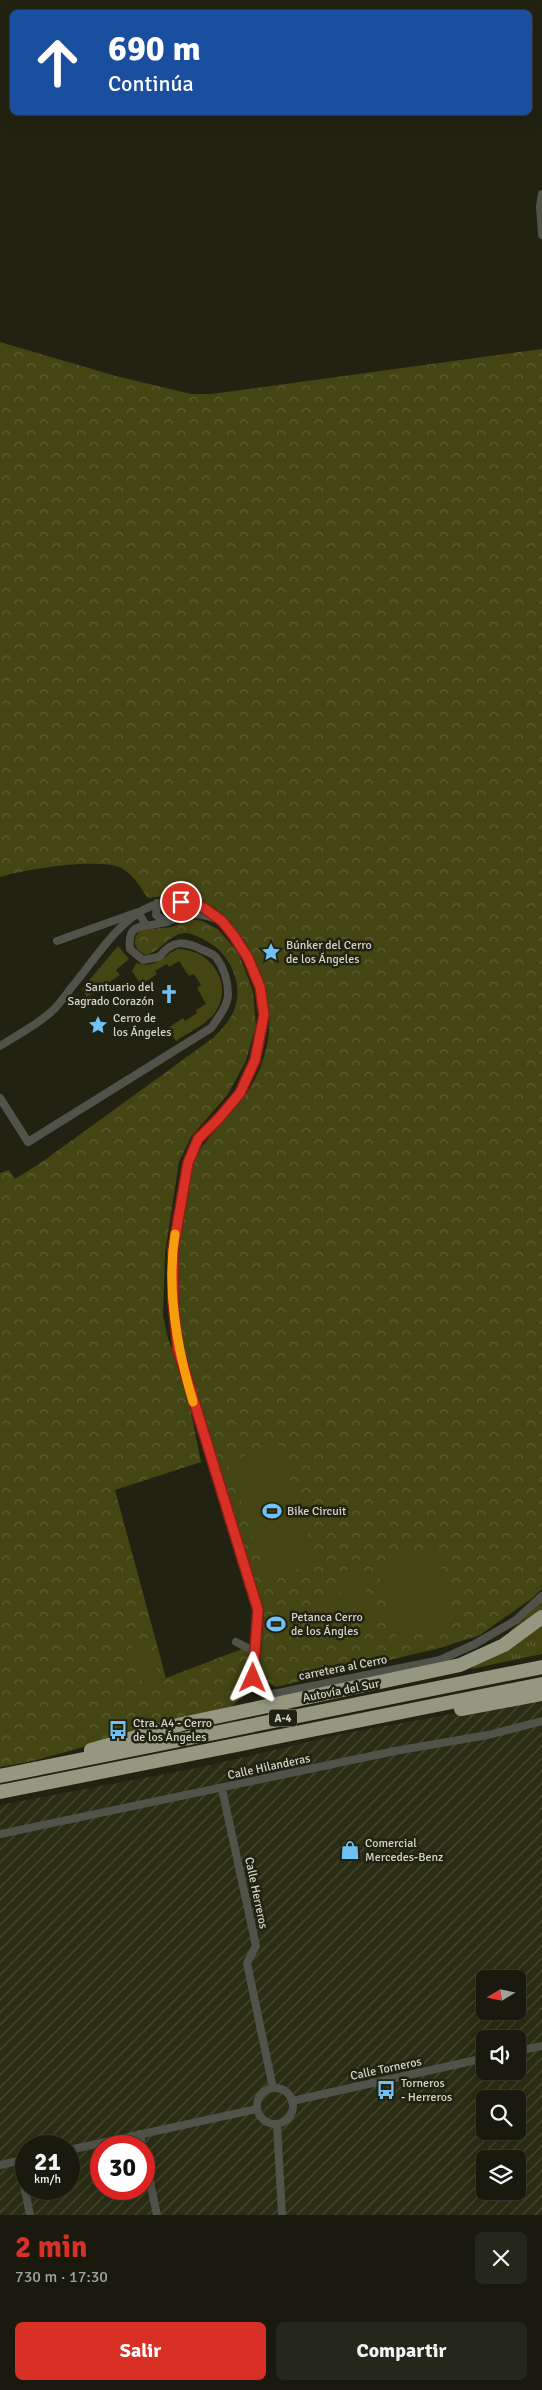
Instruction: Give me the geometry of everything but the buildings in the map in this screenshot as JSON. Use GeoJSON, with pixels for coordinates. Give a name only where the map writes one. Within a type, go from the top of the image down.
{"type":"FeatureCollection","features":[{"type":"Feature","properties":{"kind":"highway"},"geometry":{"type":"LineString","coordinates":[[25,1771],[64,1756],[182,1724],[460,1666],[504,1645],[542,1617]]}},
{"type":"Feature","properties":{"kind":"highway","name":"Autovía del Sur"},"geometry":{"type":"LineString","coordinates":[[0,1776],[542,1667]]}},
{"type":"Feature","properties":{"kind":"highway","name":"A-4"},"geometry":{"type":"LineString","coordinates":[[0,1792],[542,1684]]}},
{"type":"Feature","properties":{"kind":"highway"},"geometry":{"type":"LineString","coordinates":[[376,1717],[412,1718],[542,1694]]}},
{"type":"Feature","properties":{"kind":"street"},"geometry":{"type":"LineString","coordinates":[[542,194],[540,206],[542,235]]}},
{"type":"Feature","properties":{"kind":"street","name":"carretera al Cerro"},"geometry":{"type":"LineString","coordinates":[[157,903],[181,902],[204,908],[222,921],[248,958],[260,987],[264,1015],[262,1034],[255,1060],[240,1093],[198,1139],[188,1163],[173,1250],[173,1300],[178,1349],[258,1610],[253,1678],[259,1690],[268,1695],[440,1660],[475,1644],[516,1620],[542,1596]]}},
{"type":"Feature","properties":{"kind":"street"},"geometry":{"type":"LineString","coordinates":[[57,941],[138,912],[157,903]]}},
{"type":"Feature","properties":{"kind":"street"},"geometry":{"type":"LineString","coordinates":[[157,903],[156,915],[166,922]]}},
{"type":"Feature","properties":{"kind":"street"},"geometry":{"type":"LineString","coordinates":[[138,912],[146,925]]}},
{"type":"Feature","properties":{"kind":"street"},"geometry":{"type":"LineString","coordinates":[[0,1046],[51,1012],[115,934],[138,912]]}},
{"type":"Feature","properties":{"kind":"street"},"geometry":{"type":"LineString","coordinates":[[0,1098],[28,1142],[211,1028],[222,1013],[228,995],[224,971],[215,955],[189,943],[175,944],[166,948],[159,957],[143,960],[130,949],[129,939],[133,930],[140,925],[166,922],[185,914],[200,914],[222,921]]}},
{"type":"Feature","properties":{"kind":"street"},"geometry":{"type":"LineString","coordinates":[[236,1642],[254,1651]]}},
{"type":"Feature","properties":{"kind":"street","name":"Calle Hilanderas"},"geometry":{"type":"LineString","coordinates":[[0,1834],[222,1789],[395,1751],[488,1735],[542,1721]]}},
{"type":"Feature","properties":{"kind":"street","name":"Calle Herreros"},"geometry":{"type":"LineString","coordinates":[[222,1789],[256,1946],[247,1963],[273,2088]]}},
{"type":"Feature","properties":{"kind":"street"},"geometry":{"type":"LineString","coordinates":[[526,2049],[542,2046]]}},
{"type":"Feature","properties":{"kind":"street","name":"Calle Torneros"},"geometry":{"type":"LineString","coordinates":[[292,2101],[476,2060]]}},
{"type":"Feature","properties":{"kind":"street"},"geometry":{"type":"LineString","coordinates":[[273,2088],[282,2090],[292,2101],[290,2116],[277,2124],[266,2122],[257,2109],[257,2103],[263,2093],[273,2088]]}},
{"type":"Feature","properties":{"kind":"street"},"geometry":{"type":"LineString","coordinates":[[80,2148],[257,2109]]}},
{"type":"Feature","properties":{"kind":"street"},"geometry":{"type":"LineString","coordinates":[[277,2124],[282,2215]]}},
{"type":"Feature","properties":{"kind":"street"},"geometry":{"type":"LineString","coordinates":[[0,2165],[15,2162]]}},
{"type":"Feature","properties":{"kind":"street"},"geometry":{"type":"LineString","coordinates":[[28,2200],[30,2215]]}},
{"type":"Feature","properties":{"kind":"street"},"geometry":{"type":"LineString","coordinates":[[154,2200],[157,2215]]}},
{"type":"Feature","properties":{"kind":"shaded area"},"geometry":{"type":"Polygon","coordinates":[[[542,1701],[542,2215],[0,2215],[0,1805],[197,1768],[347,1733],[457,1713],[542,1701]]]}},
{"type":"Feature","properties":{"kind":"green space"},"geometry":{"type":"Polygon","coordinates":[[[0,342],[116,376],[191,394],[211,394],[542,349],[542,1589],[480,1635],[440,1648],[276,1687],[266,1682],[260,1670],[264,1610],[181,1351],[176,1300],[176,1274],[177,1249],[195,1160],[211,1135],[244,1097],[256,1076],[264,1056],[269,1035],[269,1013],[266,992],[260,972],[238,932],[219,912],[199,900],[175,896],[148,898],[135,879],[126,871],[116,866],[105,864],[58,866],[0,877],[0,342]]]}},
{"type":"Feature","properties":{"kind":"green space","name":"Cerro de los Ángeles"},"geometry":{"type":"Polygon","coordinates":[[[189,919],[202,921],[218,929],[239,954],[253,991],[256,1026],[246,1061],[228,1094],[191,1137],[179,1162],[165,1254],[163,1316],[168,1339],[184,1377],[201,1462],[115,1490],[166,1678],[242,1649],[249,1650],[244,1696],[232,1706],[33,1761],[0,1767],[0,1173],[9,1170],[15,1179],[42,1162],[213,1038],[228,1022],[237,1001],[234,972],[224,956],[210,943],[198,936],[185,933],[179,934],[146,955],[136,947],[135,938],[140,930],[172,927],[189,919]]]}},
{"type":"Feature","properties":{"kind":"green space"},"geometry":{"type":"Polygon","coordinates":[[[118,946],[129,959],[116,970],[120,975],[87,997],[82,989],[118,946]]]}},
{"type":"Feature","properties":{"kind":"green space"},"geometry":{"type":"Polygon","coordinates":[[[177,949],[189,950],[199,954],[208,961],[220,978],[222,989],[221,1000],[212,1016],[176,1041],[168,1028],[183,1018],[185,1021],[197,1013],[196,1010],[206,1004],[197,988],[201,985],[194,974],[189,976],[179,961],[169,967],[167,964],[155,971],[157,974],[141,985],[132,971],[136,963],[153,964],[177,949]]]}},
{"type":"Feature","properties":{"kind":"green space","name":"Bike Circuit"},"geometry":{"type":"Polygon","coordinates":[[[277,1441],[316,1560],[269,1583],[228,1463],[277,1441]]]}},
{"type":"Feature","properties":{"kind":"green space"},"geometry":{"type":"Polygon","coordinates":[[[435,1548],[456,1622],[397,1639],[376,1564],[435,1548]]]}},
{"type":"Feature","properties":{"kind":"green space"},"geometry":{"type":"Polygon","coordinates":[[[359,1566],[374,1617],[349,1623],[335,1574],[359,1566]]]}},
{"type":"Feature","properties":{"kind":"green space"},"geometry":{"type":"Polygon","coordinates":[[[334,1592],[343,1626],[322,1632],[313,1599],[334,1592]]]}},
{"type":"Feature","properties":{"kind":"green space"},"geometry":{"type":"Polygon","coordinates":[[[542,1601],[542,1654],[471,1669],[542,1601]]]}},
{"type":"Feature","properties":{"kind":"green space"},"geometry":{"type":"Polygon","coordinates":[[[148,1638],[160,1680],[143,1685],[131,1643],[148,1638]]]}},
{"type":"Feature","properties":{"kind":"slow traffic"},"geometry":{"type":"LineString","coordinates":[[175,1234],[173,1250],[173,1300],[178,1349],[193,1402]]}},
{"type":"Feature","properties":{"kind":"place","name":"Búnker del Cerro de los Ángeles"},"geometry":{"type":"Point","coordinates":[271,952]}},
{"type":"Feature","properties":{"kind":"place","name":"Santuario del Sagrado Corazón"},"geometry":{"type":"Point","coordinates":[169,994]}},
{"type":"Feature","properties":{"kind":"place","name":"Cerro de los Ángeles"},"geometry":{"type":"Point","coordinates":[98,1025]}},
{"type":"Feature","properties":{"kind":"place","name":"Bike Circuit"},"geometry":{"type":"Point","coordinates":[272,1511]}},
{"type":"Feature","properties":{"kind":"place","name":"Petanca Cerro de los Ángles"},"geometry":{"type":"Point","coordinates":[276,1624]}},
{"type":"Feature","properties":{"kind":"place","name":"Ctra. A4 - Cerro de los Ángeles"},"geometry":{"type":"Point","coordinates":[118,1730]}},
{"type":"Feature","properties":{"kind":"place","name":"Comercial Mercedes-Benz"},"geometry":{"type":"Point","coordinates":[350,1850]}},
{"type":"Feature","properties":{"kind":"place","name":"Torneros - Herreros"},"geometry":{"type":"Point","coordinates":[386,2090]}},
{"type":"Feature","properties":{"kind":"route"},"geometry":{"type":"LineString","coordinates":[[181,902],[204,908],[222,921],[234,936],[248,958],[260,987],[264,1015],[262,1034],[255,1060],[240,1093],[198,1139],[188,1163],[173,1250],[173,1300],[178,1349],[258,1610],[253,1678]]}}]}
